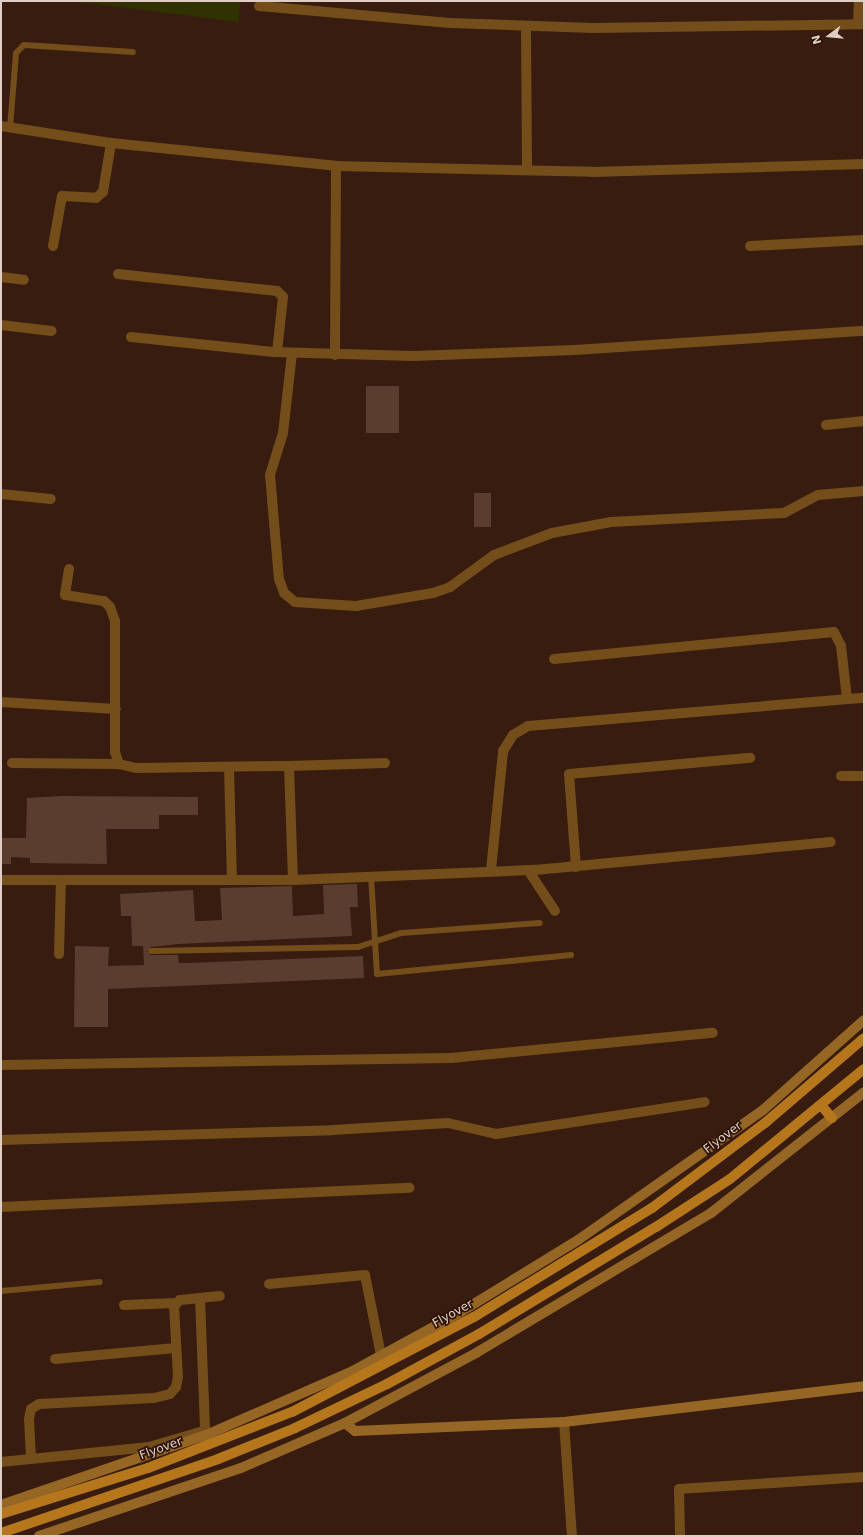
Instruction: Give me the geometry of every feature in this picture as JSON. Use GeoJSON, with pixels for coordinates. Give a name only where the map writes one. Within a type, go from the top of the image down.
{"type":"FeatureCollection","features":[{"type":"Feature","properties":{"kind":"main road","name":"Flyover"},"geometry":{"type":"LineString","coordinates":[[1,1514],[148,1468],[292,1412],[474,1318],[652,1208],[765,1124],[864,1038]]}},
{"type":"Feature","properties":{"kind":"main road"},"geometry":{"type":"LineString","coordinates":[[1,1533],[218,1459],[295,1428],[387,1384],[479,1334],[636,1240],[730,1179],[801,1123],[864,1070]]}},
{"type":"Feature","properties":{"kind":"main road"},"geometry":{"type":"LineString","coordinates":[[821,1106],[832,1118]]}},
{"type":"Feature","properties":{"kind":"street"},"geometry":{"type":"LineString","coordinates":[[259,6],[450,23],[624,29],[861,24],[859,1]]}},
{"type":"Feature","properties":{"kind":"street"},"geometry":{"type":"LineString","coordinates":[[526,26],[527,169]]}},
{"type":"Feature","properties":{"kind":"street"},"geometry":{"type":"LineString","coordinates":[[5,127],[111,143],[336,166],[527,169],[593,172],[864,164]]}},
{"type":"Feature","properties":{"kind":"street"},"geometry":{"type":"LineString","coordinates":[[53,246],[62,196],[101,196],[111,143]]}},
{"type":"Feature","properties":{"kind":"street"},"geometry":{"type":"LineString","coordinates":[[335,355],[336,166]]}},
{"type":"Feature","properties":{"kind":"street"},"geometry":{"type":"LineString","coordinates":[[750,246],[864,240]]}},
{"type":"Feature","properties":{"kind":"street"},"geometry":{"type":"LineString","coordinates":[[118,274],[277,291],[283,297],[277,352]]}},
{"type":"Feature","properties":{"kind":"street"},"geometry":{"type":"LineString","coordinates":[[1,277],[24,280]]}},
{"type":"Feature","properties":{"kind":"street"},"geometry":{"type":"LineString","coordinates":[[1,325],[52,331]]}},
{"type":"Feature","properties":{"kind":"street"},"geometry":{"type":"LineString","coordinates":[[131,337],[277,352],[335,355],[575,350],[864,331]]}},
{"type":"Feature","properties":{"kind":"street"},"geometry":{"type":"LineString","coordinates":[[292,353],[283,433],[270,475],[279,579],[284,593],[295,602],[356,606],[432,593],[450,587],[494,554],[560,532],[611,522],[784,513],[818,495],[864,492]]}},
{"type":"Feature","properties":{"kind":"street"},"geometry":{"type":"LineString","coordinates":[[826,425],[864,421]]}},
{"type":"Feature","properties":{"kind":"street"},"geometry":{"type":"LineString","coordinates":[[1,494],[51,499]]}},
{"type":"Feature","properties":{"kind":"street"},"geometry":{"type":"LineString","coordinates":[[69,568],[65,595],[104,601],[113,614],[117,641],[115,752],[119,764]]}},
{"type":"Feature","properties":{"kind":"street"},"geometry":{"type":"LineString","coordinates":[[554,659],[834,632],[841,646],[847,699]]}},
{"type":"Feature","properties":{"kind":"street"},"geometry":{"type":"LineString","coordinates":[[491,870],[503,751],[513,735],[528,726],[864,698]]}},
{"type":"Feature","properties":{"kind":"street"},"geometry":{"type":"LineString","coordinates":[[1,702],[116,709]]}},
{"type":"Feature","properties":{"kind":"street"},"geometry":{"type":"LineString","coordinates":[[576,866],[569,774],[750,758]]}},
{"type":"Feature","properties":{"kind":"street"},"geometry":{"type":"LineString","coordinates":[[12,763],[119,764],[137,768],[385,763]]}},
{"type":"Feature","properties":{"kind":"street"},"geometry":{"type":"LineString","coordinates":[[289,766],[293,880]]}},
{"type":"Feature","properties":{"kind":"street"},"geometry":{"type":"LineString","coordinates":[[229,767],[232,880]]}},
{"type":"Feature","properties":{"kind":"street"},"geometry":{"type":"LineString","coordinates":[[842,776],[864,776]]}},
{"type":"Feature","properties":{"kind":"street"},"geometry":{"type":"LineString","coordinates":[[1,880],[293,880],[491,870],[528,870],[831,842]]}},
{"type":"Feature","properties":{"kind":"street"},"geometry":{"type":"LineString","coordinates":[[528,870],[554,911]]}},
{"type":"Feature","properties":{"kind":"street"},"geometry":{"type":"LineString","coordinates":[[59,954],[61,880]]}},
{"type":"Feature","properties":{"kind":"street"},"geometry":{"type":"LineString","coordinates":[[1,1505],[206,1433],[353,1371],[459,1313],[584,1235],[763,1110],[864,1020]]}},
{"type":"Feature","properties":{"kind":"street"},"geometry":{"type":"LineString","coordinates":[[1,1066],[451,1058],[713,1033]]}},
{"type":"Feature","properties":{"kind":"street"},"geometry":{"type":"LineString","coordinates":[[39,1536],[241,1468],[345,1423],[476,1354],[710,1213],[864,1092]]}},
{"type":"Feature","properties":{"kind":"street"},"geometry":{"type":"LineString","coordinates":[[1,1140],[333,1130],[448,1123],[496,1134],[705,1102]]}},
{"type":"Feature","properties":{"kind":"street"},"geometry":{"type":"LineString","coordinates":[[1,1207],[410,1188]]}},
{"type":"Feature","properties":{"kind":"street"},"geometry":{"type":"LineString","coordinates":[[269,1284],[365,1275],[381,1355]]}},
{"type":"Feature","properties":{"kind":"street"},"geometry":{"type":"LineString","coordinates":[[124,1305],[176,1303],[220,1296]]}},
{"type":"Feature","properties":{"kind":"street"},"geometry":{"type":"LineString","coordinates":[[200,1298],[206,1433]]}},
{"type":"Feature","properties":{"kind":"street"},"geometry":{"type":"LineString","coordinates":[[31,1458],[29,1418],[34,1406],[170,1394],[176,1387],[178,1378],[176,1303]]}},
{"type":"Feature","properties":{"kind":"street"},"geometry":{"type":"LineString","coordinates":[[55,1359],[176,1348]]}},
{"type":"Feature","properties":{"kind":"street"},"geometry":{"type":"LineString","coordinates":[[345,1423],[355,1430],[564,1422],[864,1386]]}},
{"type":"Feature","properties":{"kind":"street"},"geometry":{"type":"LineString","coordinates":[[564,1422],[572,1536]]}},
{"type":"Feature","properties":{"kind":"street"},"geometry":{"type":"LineString","coordinates":[[1,1462],[149,1447],[206,1433]]}},
{"type":"Feature","properties":{"kind":"street"},"geometry":{"type":"LineString","coordinates":[[680,1536],[679,1489],[864,1477]]}},
{"type":"Feature","properties":{"kind":"lane"},"geometry":{"type":"LineString","coordinates":[[5,127],[16,54],[24,45],[133,52]]}},
{"type":"Feature","properties":{"kind":"lane"},"geometry":{"type":"LineString","coordinates":[[371,876],[377,974],[571,955]]}},
{"type":"Feature","properties":{"kind":"lane"},"geometry":{"type":"LineString","coordinates":[[151,951],[358,947],[401,933],[540,923]]}},
{"type":"Feature","properties":{"kind":"lane"},"geometry":{"type":"LineString","coordinates":[[1,1292],[100,1282]]}},
{"type":"Feature","properties":{"kind":"green space"},"geometry":{"type":"Polygon","coordinates":[[[72,1],[240,1],[239,22],[72,1]]]}},
{"type":"Feature","properties":{"kind":"building"},"geometry":{"type":"Polygon","coordinates":[[[366,386],[399,386],[399,433],[366,433],[366,386]]]}},
{"type":"Feature","properties":{"kind":"building"},"geometry":{"type":"Polygon","coordinates":[[[474,493],[491,493],[491,527],[474,527],[474,493]]]}},
{"type":"Feature","properties":{"kind":"building"},"geometry":{"type":"Polygon","coordinates":[[[61,796],[198,797],[198,815],[159,815],[159,829],[106,829],[107,864],[30,863],[30,858],[11,857],[11,864],[1,864],[1,838],[26,838],[27,798],[61,796]]]}},
{"type":"Feature","properties":{"kind":"building"},"geometry":{"type":"Polygon","coordinates":[[[357,884],[358,907],[350,907],[352,936],[178,944],[151,947],[147,951],[151,955],[178,955],[179,963],[363,956],[364,978],[108,989],[108,1027],[74,1027],[75,946],[109,947],[108,966],[144,965],[143,946],[132,946],[131,916],[121,916],[120,894],[193,890],[195,921],[201,921],[222,920],[220,888],[292,886],[293,916],[324,914],[323,885],[357,884]]]}}]}
